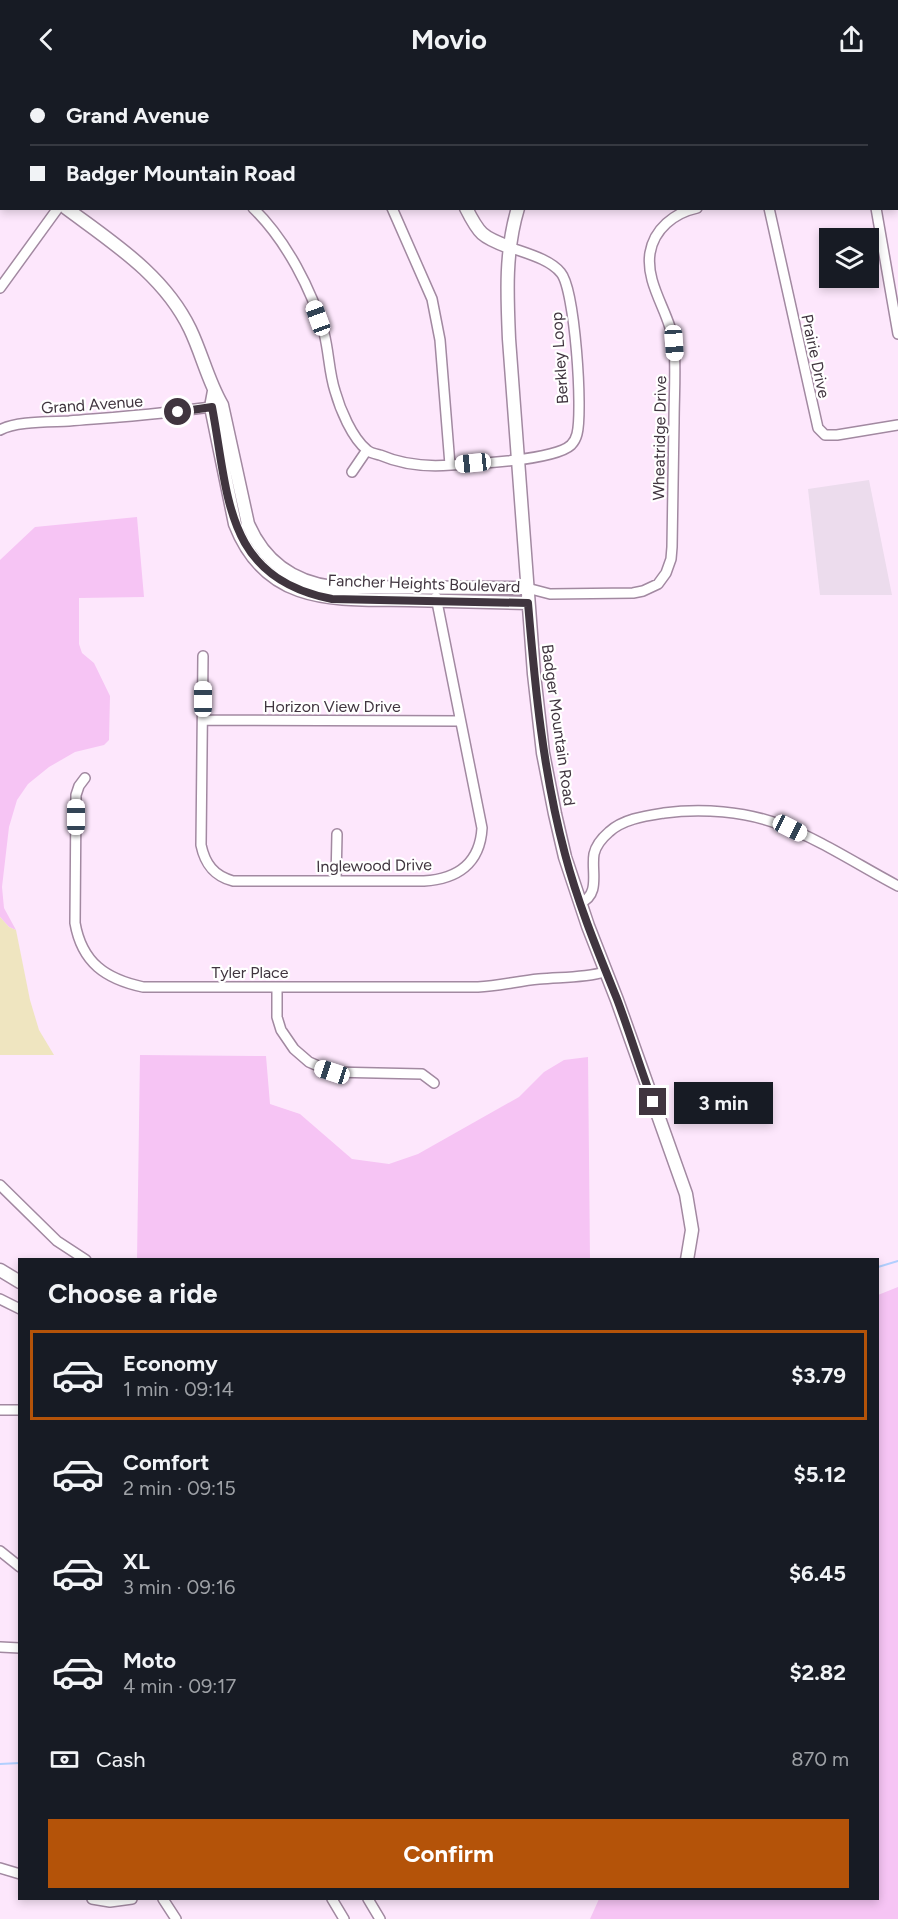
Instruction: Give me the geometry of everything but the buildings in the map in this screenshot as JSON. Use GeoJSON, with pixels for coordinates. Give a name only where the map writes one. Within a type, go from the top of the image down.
{"type":"FeatureCollection","features":[{"type":"Feature","properties":{"kind":"street"},"geometry":{"type":"LineString","coordinates":[[0,288],[57,210]]}},
{"type":"Feature","properties":{"kind":"street","name":"Fancher Heights Boulevard"},"geometry":{"type":"LineString","coordinates":[[69,210],[142,266],[178,307],[199,348],[214,391],[235,524],[249,551],[271,575],[299,591],[332,599],[528,603]]}},
{"type":"Feature","properties":{"kind":"street"},"geometry":{"type":"LineString","coordinates":[[255,210],[270,225],[307,287],[323,333],[334,390],[346,422],[367,450],[393,461],[414,465],[450,465],[518,459]]}},
{"type":"Feature","properties":{"kind":"street"},"geometry":{"type":"LineString","coordinates":[[393,210],[432,299],[441,349],[450,465]]}},
{"type":"Feature","properties":{"kind":"street"},"geometry":{"type":"LineString","coordinates":[[467,210],[484,236],[509,247]]}},
{"type":"Feature","properties":{"kind":"street","name":"Badger Mountain Road"},"geometry":{"type":"LineString","coordinates":[[518,210],[509,247],[508,339],[534,674],[543,753],[560,835],[580,903],[686,1194],[692,1230],[687,1258]]}},
{"type":"Feature","properties":{"kind":"street","name":"Wheatridge Drive"},"geometry":{"type":"LineString","coordinates":[[527,588],[550,594],[633,593],[658,584],[669,567],[672,535],[675,361],[670,325],[653,280],[650,260],[654,240],[666,223],[691,210]]}},
{"type":"Feature","properties":{"kind":"street","name":"Prairie Drive"},"geometry":{"type":"LineString","coordinates":[[769,210],[818,429],[825,435],[837,435],[898,425]]}},
{"type":"Feature","properties":{"kind":"street"},"geometry":{"type":"LineString","coordinates":[[876,210],[898,334]]}},
{"type":"Feature","properties":{"kind":"street","name":"Berkley Loop"},"geometry":{"type":"LineString","coordinates":[[509,247],[553,266],[564,278],[568,286],[574,321],[578,364],[578,423],[575,440],[568,447],[554,454],[518,459]]}},
{"type":"Feature","properties":{"kind":"street","name":"Fancher Heights Boulevard"},"geometry":{"type":"LineString","coordinates":[[217,406],[254,539],[272,561],[293,576],[321,585],[352,588],[527,588]]}},
{"type":"Feature","properties":{"kind":"street","name":"Grand Avenue"},"geometry":{"type":"LineString","coordinates":[[0,430],[5,427],[35,423],[165,413],[217,406]]}},
{"type":"Feature","properties":{"kind":"street"},"geometry":{"type":"LineString","coordinates":[[352,472],[367,450]]}},
{"type":"Feature","properties":{"kind":"street","name":"Inglewood Drive"},"geometry":{"type":"LineString","coordinates":[[203,656],[201,845],[209,868],[223,879],[233,881],[424,881],[444,879],[463,870],[471,861],[480,845],[482,828],[434,588]]}},
{"type":"Feature","properties":{"kind":"street","name":"Wheatridge Drive"},"geometry":{"type":"LineString","coordinates":[[528,603],[550,594]]}},
{"type":"Feature","properties":{"kind":"street","name":"Horizon View Drive"},"geometry":{"type":"LineString","coordinates":[[203,720],[460,721]]}},
{"type":"Feature","properties":{"kind":"street","name":"Tyler Place"},"geometry":{"type":"LineString","coordinates":[[85,778],[76,795],[75,923],[83,950],[97,968],[117,981],[143,987],[491,987],[538,979],[579,978],[605,972]]}},
{"type":"Feature","properties":{"kind":"street"},"geometry":{"type":"LineString","coordinates":[[580,903],[588,900],[593,890],[593,856],[597,844],[612,829],[629,821],[653,815],[695,810],[743,816],[783,826],[898,886]]}},
{"type":"Feature","properties":{"kind":"street"},"geometry":{"type":"LineString","coordinates":[[336,881],[337,834]]}},
{"type":"Feature","properties":{"kind":"street"},"geometry":{"type":"LineString","coordinates":[[277,987],[281,1030],[294,1049],[309,1062],[332,1072],[422,1074],[434,1083]]}},
{"type":"Feature","properties":{"kind":"street"},"geometry":{"type":"LineString","coordinates":[[0,1185],[57,1241],[83,1258]]}},
{"type":"Feature","properties":{"kind":"street"},"geometry":{"type":"LineString","coordinates":[[0,1270],[18,1281]]}},
{"type":"Feature","properties":{"kind":"street"},"geometry":{"type":"LineString","coordinates":[[0,1299],[18,1308]]}},
{"type":"Feature","properties":{"kind":"street"},"geometry":{"type":"LineString","coordinates":[[0,1410],[18,1410]]}},
{"type":"Feature","properties":{"kind":"street"},"geometry":{"type":"LineString","coordinates":[[0,1551],[18,1566]]}},
{"type":"Feature","properties":{"kind":"street"},"geometry":{"type":"LineString","coordinates":[[0,1647],[18,1648]]}},
{"type":"Feature","properties":{"kind":"street"},"geometry":{"type":"LineString","coordinates":[[0,1868],[18,1873]]}},
{"type":"Feature","properties":{"kind":"street"},"geometry":{"type":"LineString","coordinates":[[98,1900],[110,1902],[125,1900]]}},
{"type":"Feature","properties":{"kind":"street"},"geometry":{"type":"LineString","coordinates":[[164,1900],[176,1919]]}},
{"type":"Feature","properties":{"kind":"street"},"geometry":{"type":"LineString","coordinates":[[333,1900],[344,1919]]}},
{"type":"Feature","properties":{"kind":"street"},"geometry":{"type":"LineString","coordinates":[[369,1900],[380,1919]]}},
{"type":"Feature","properties":{"kind":"shaded area"},"geometry":{"type":"Polygon","coordinates":[[[869,480],[892,595],[820,595],[808,489],[869,480]]]}},
{"type":"Feature","properties":{"kind":"shaded area"},"geometry":{"type":"Polygon","coordinates":[[[137,517],[144,597],[79,598],[79,644],[82,653],[94,663],[110,696],[109,740],[104,745],[75,752],[49,767],[28,784],[17,800],[9,827],[2,887],[4,908],[16,930],[9,927],[0,917],[0,560],[35,527],[137,517]]]}},
{"type":"Feature","properties":{"kind":"shaded area"},"geometry":{"type":"Polygon","coordinates":[[[140,1055],[266,1056],[270,1104],[300,1114],[352,1159],[389,1164],[418,1154],[519,1097],[544,1072],[564,1060],[588,1057],[590,1258],[137,1258],[140,1055]]]}},
{"type":"Feature","properties":{"kind":"shaded area"},"geometry":{"type":"Polygon","coordinates":[[[898,1287],[898,1919],[590,1919],[599,1900],[879,1900],[879,1295],[898,1287]]]}},
{"type":"Feature","properties":{"kind":"sand"},"geometry":{"type":"Polygon","coordinates":[[[0,917],[9,927],[16,930],[30,1000],[39,1030],[54,1055],[0,1055],[0,917]]]}},
{"type":"Feature","properties":{"kind":"waterway"},"geometry":{"type":"LineString","coordinates":[[879,1267],[898,1261]]}},
{"type":"Feature","properties":{"kind":"waterway"},"geometry":{"type":"LineString","coordinates":[[0,1764],[18,1763]]}},
{"type":"Feature","properties":{"kind":"route"},"geometry":{"type":"LineString","coordinates":[[178,412],[212,407],[235,524],[249,551],[260,564],[271,575],[287,585],[299,591],[332,599],[528,603],[543,753],[565,857],[653,1102]]}}]}
